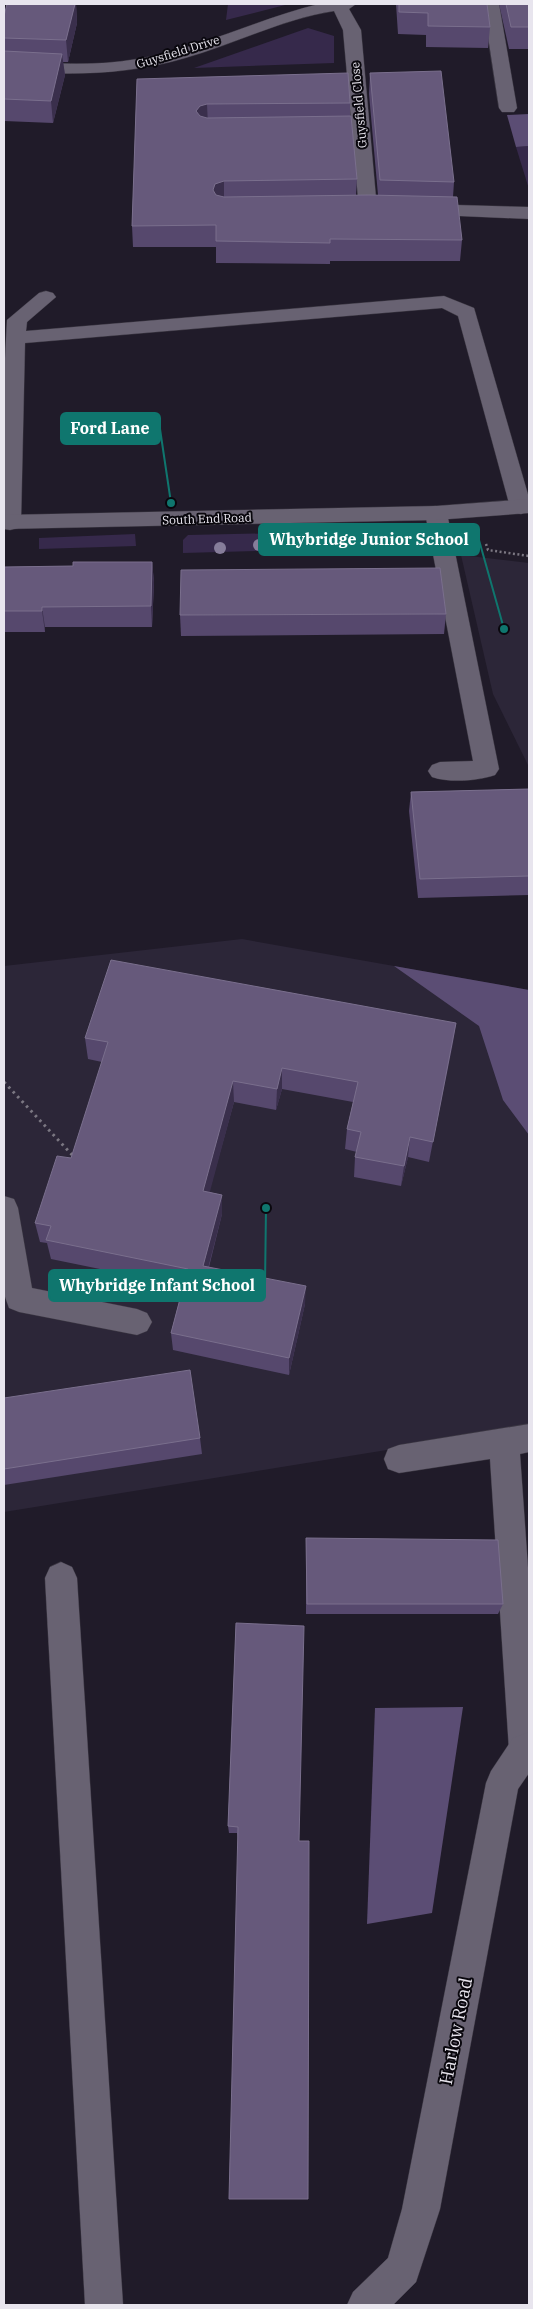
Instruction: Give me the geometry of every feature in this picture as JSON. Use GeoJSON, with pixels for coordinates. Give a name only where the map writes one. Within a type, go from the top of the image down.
{"type":"FeatureCollection","features":[{"type":"Feature","properties":{"kind":"street","name":"Guysfield Drive"},"geometry":{"type":"LineString","coordinates":[[4,66],[77,69],[123,68],[157,61],[290,16],[344,4]]}},
{"type":"Feature","properties":{"kind":"street","name":"Guysfield Close"},"geometry":{"type":"LineString","coordinates":[[344,4],[352,30],[368,209]]}},
{"type":"Feature","properties":{"kind":"street"},"geometry":{"type":"LineString","coordinates":[[491,4],[508,108]]}},
{"type":"Feature","properties":{"kind":"street"},"geometry":{"type":"LineString","coordinates":[[342,132],[361,132]]}},
{"type":"Feature","properties":{"kind":"street"},"geometry":{"type":"LineString","coordinates":[[349,209],[387,210]]}},
{"type":"Feature","properties":{"kind":"street"},"geometry":{"type":"LineString","coordinates":[[406,210],[529,213]]}},
{"type":"Feature","properties":{"kind":"street"},"geometry":{"type":"LineString","coordinates":[[7,522],[17,320],[46,297]]}},
{"type":"Feature","properties":{"kind":"street"},"geometry":{"type":"LineString","coordinates":[[15,338],[444,302],[467,312],[525,507]]}},
{"type":"Feature","properties":{"kind":"street","name":"South End Road"},"geometry":{"type":"LineString","coordinates":[[7,522],[436,513],[525,507]]}},
{"type":"Feature","properties":{"kind":"street"},"geometry":{"type":"LineString","coordinates":[[436,513],[487,769],[440,771]]}},
{"type":"Feature","properties":{"kind":"street"},"geometry":{"type":"LineString","coordinates":[[4,1208],[19,1299],[137,1322]]}},
{"type":"Feature","properties":{"kind":"street"},"geometry":{"type":"LineString","coordinates":[[399,1459],[517,1440],[527,1749]]}},
{"type":"Feature","properties":{"kind":"street"},"geometry":{"type":"LineString","coordinates":[[61,1578],[104,2305]]}},
{"type":"Feature","properties":{"kind":"street","name":"Harlow Road"},"geometry":{"type":"LineString","coordinates":[[366,2305],[404,2269],[421,2209],[503,1783],[527,1749]]}},
{"type":"Feature","properties":{"kind":"path"},"geometry":{"type":"LineString","coordinates":[[507,553],[529,556]]}},
{"type":"Feature","properties":{"kind":"path"},"geometry":{"type":"LineString","coordinates":[[4,1082],[79,1163]]}},
{"type":"Feature","properties":{"kind":"shaded area"},"geometry":{"type":"Polygon","coordinates":[[[228,4],[289,4],[226,20],[228,4]]]}},
{"type":"Feature","properties":{"kind":"shaded area"},"geometry":{"type":"Polygon","coordinates":[[[308,28],[334,36],[334,63],[194,68],[308,28]]]}},
{"type":"Feature","properties":{"kind":"shaded area"},"geometry":{"type":"Polygon","coordinates":[[[529,114],[529,146],[516,147],[507,115],[529,114]]]}},
{"type":"Feature","properties":{"kind":"shaded area"},"geometry":{"type":"Polygon","coordinates":[[[529,146],[529,189],[516,147],[529,146]]]}},
{"type":"Feature","properties":{"kind":"shaded area"},"geometry":{"type":"Polygon","coordinates":[[[286,533],[289,550],[183,553],[183,540],[188,535],[286,533]]]}},
{"type":"Feature","properties":{"kind":"shaded area"},"geometry":{"type":"Polygon","coordinates":[[[135,534],[136,546],[39,549],[39,538],[135,534]]]}},
{"type":"Feature","properties":{"kind":"shaded area"},"geometry":{"type":"Polygon","coordinates":[[[461,555],[529,563],[529,767],[493,694],[461,555]]]}},
{"type":"Feature","properties":{"kind":"shaded area"},"geometry":{"type":"Polygon","coordinates":[[[242,939],[529,990],[529,1427],[4,1512],[4,966],[242,939]]]}},
{"type":"Feature","properties":{"kind":"shaded area"},"geometry":{"type":"Polygon","coordinates":[[[394,966],[529,990],[529,1135],[503,1100],[479,1026],[394,966]]]}},
{"type":"Feature","properties":{"kind":"shaded area"},"geometry":{"type":"Polygon","coordinates":[[[463,1707],[432,1913],[367,1924],[375,1708],[463,1707]]]}},
{"type":"Feature","properties":{"kind":"building"},"geometry":{"type":"Polygon","coordinates":[[[7,4],[75,4],[66,40],[4,38],[4,16],[7,4]]]}},
{"type":"Feature","properties":{"kind":"building"},"geometry":{"type":"Polygon","coordinates":[[[399,4],[487,4],[490,27],[428,26],[428,13],[399,12],[399,4]]]}},
{"type":"Feature","properties":{"kind":"building"},"geometry":{"type":"Polygon","coordinates":[[[506,4],[529,4],[529,27],[511,27],[506,4]]]}},
{"type":"Feature","properties":{"kind":"building"},"geometry":{"type":"Polygon","coordinates":[[[4,51],[62,54],[51,101],[4,99],[4,51]]]}},
{"type":"Feature","properties":{"kind":"building"},"geometry":{"type":"Polygon","coordinates":[[[441,71],[454,182],[380,180],[370,73],[441,71]]]}},
{"type":"Feature","properties":{"kind":"building"},"geometry":{"type":"Polygon","coordinates":[[[348,73],[350,103],[207,104],[200,106],[196,111],[200,116],[207,118],[351,116],[357,179],[224,181],[215,184],[213,190],[216,195],[224,197],[369,195],[457,197],[462,240],[330,239],[330,243],[216,241],[216,225],[132,226],[137,79],[348,73]]]}},
{"type":"Feature","properties":{"kind":"building"},"geometry":{"type":"Polygon","coordinates":[[[73,562],[152,562],[151,606],[42,607],[42,611],[4,611],[4,567],[73,566],[73,562]]]}},
{"type":"Feature","properties":{"kind":"building"},"geometry":{"type":"Polygon","coordinates":[[[440,568],[446,614],[180,615],[181,570],[440,568]]]}},
{"type":"Feature","properties":{"kind":"building"},"geometry":{"type":"Polygon","coordinates":[[[529,789],[529,876],[420,879],[411,792],[529,789]]]}},
{"type":"Feature","properties":{"kind":"building"},"geometry":{"type":"Polygon","coordinates":[[[111,960],[456,1023],[433,1142],[410,1137],[404,1166],[355,1157],[361,1132],[347,1129],[358,1082],[282,1068],[277,1089],[233,1081],[203,1191],[222,1195],[203,1266],[306,1286],[289,1358],[171,1333],[188,1269],[46,1240],[51,1226],[35,1223],[57,1156],[71,1158],[108,1042],[85,1038],[111,960]]]}},
{"type":"Feature","properties":{"kind":"building"},"geometry":{"type":"Polygon","coordinates":[[[190,1370],[200,1438],[4,1469],[4,1398],[190,1370]]]}},
{"type":"Feature","properties":{"kind":"building"},"geometry":{"type":"Polygon","coordinates":[[[306,1538],[498,1540],[503,1604],[307,1604],[306,1538]]]}},
{"type":"Feature","properties":{"kind":"building"},"geometry":{"type":"Polygon","coordinates":[[[236,1623],[304,1626],[299,1841],[309,1841],[308,2199],[229,2199],[238,1827],[228,1826],[236,1623]]]}},
{"type":"Feature","properties":{"kind":"place","name":"Ford Lane"},"geometry":{"type":"Point","coordinates":[171,503]}},
{"type":"Feature","properties":{"kind":"place","name":"Whybridge Junior School"},"geometry":{"type":"Point","coordinates":[504,629]}},
{"type":"Feature","properties":{"kind":"place","name":"Whybridge Infant School"},"geometry":{"type":"Point","coordinates":[266,1208]}}]}
